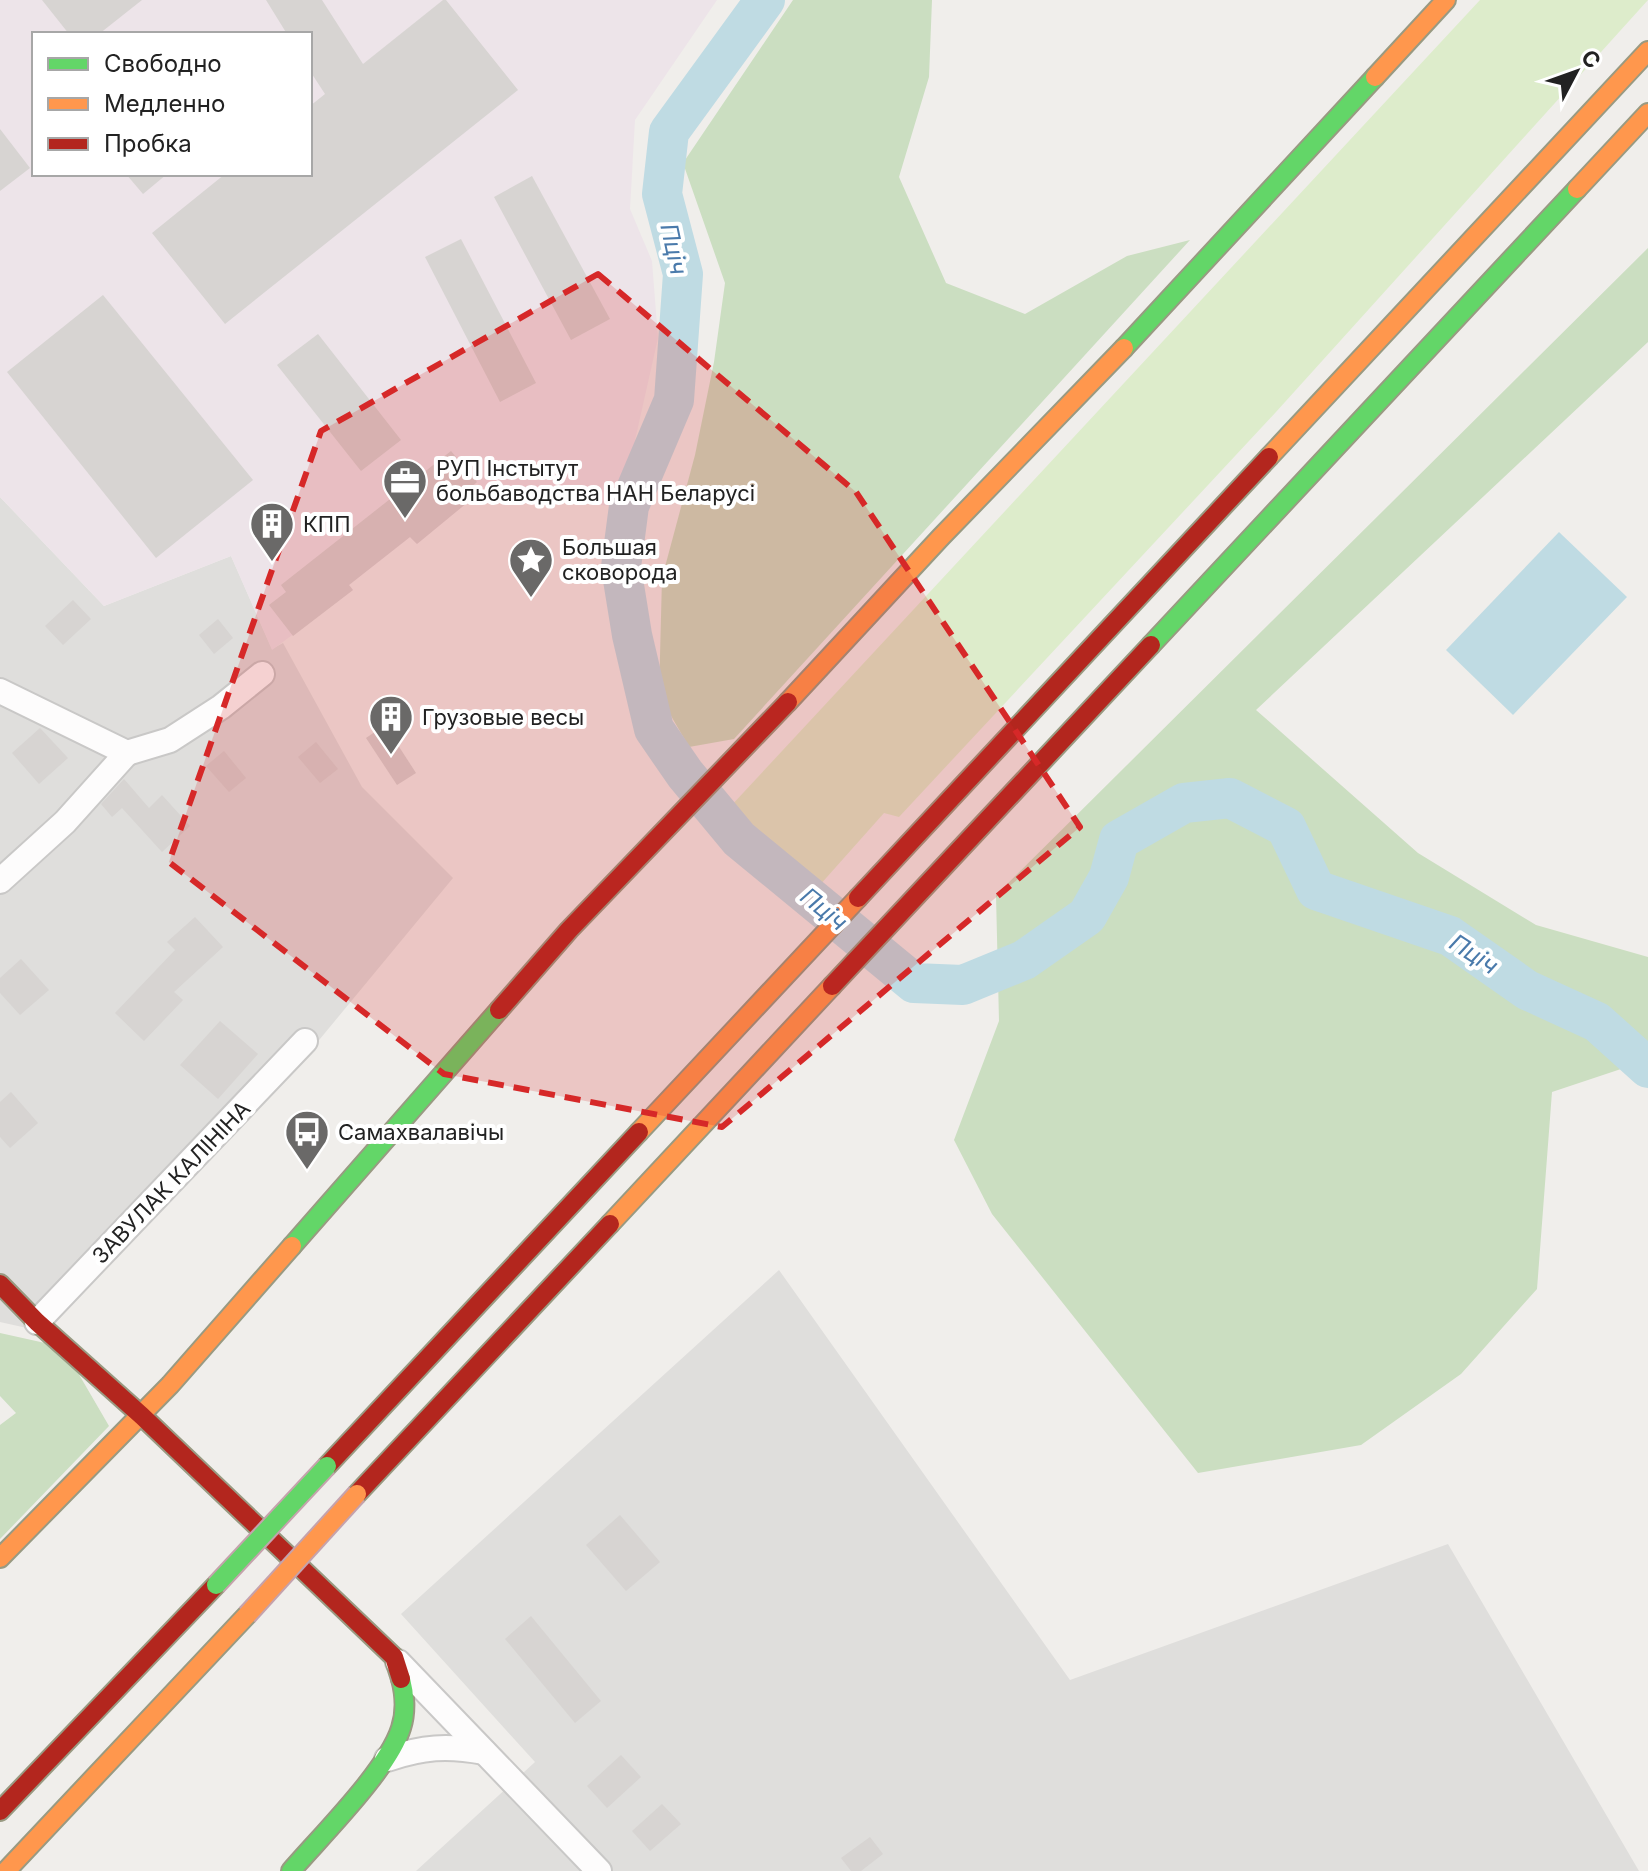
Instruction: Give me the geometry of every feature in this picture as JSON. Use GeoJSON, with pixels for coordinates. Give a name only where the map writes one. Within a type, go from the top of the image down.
{"type":"FeatureCollection","features":[{"type":"Feature","properties":{"kind":"main road"},"geometry":{"type":"LineString","coordinates":[[0,1558],[142,1416],[569,930],[741,753],[941,537],[1165,306],[1446,0]]}},
{"type":"Feature","properties":{"kind":"main road"},"geometry":{"type":"LineString","coordinates":[[0,1811],[898,857],[1648,51]]}},
{"type":"Feature","properties":{"kind":"main road"},"geometry":{"type":"LineString","coordinates":[[6,1871],[1648,113]]}},
{"type":"Feature","properties":{"kind":"main road"},"geometry":{"type":"LineString","coordinates":[[0,1284],[394,1657],[405,1694],[402,1727],[387,1759],[291,1871]]}},
{"type":"Feature","properties":{"kind":"main road"},"geometry":{"type":"LineString","coordinates":[[0,1314],[37,1322]]}},
{"type":"Feature","properties":{"kind":"street"},"geometry":{"type":"LineString","coordinates":[[0,881],[65,822],[127,753],[170,740],[221,707],[262,674]]}},
{"type":"Feature","properties":{"kind":"street"},"geometry":{"type":"LineString","coordinates":[[0,691],[127,753]]}},
{"type":"Feature","properties":{"kind":"street","name":"ЗАВУЛАК КАЛІНІНА"},"geometry":{"type":"LineString","coordinates":[[37,1322],[305,1041]]}},
{"type":"Feature","properties":{"kind":"street"},"geometry":{"type":"LineString","coordinates":[[394,1657],[599,1871]]}},
{"type":"Feature","properties":{"kind":"street"},"geometry":{"type":"LineString","coordinates":[[387,1759],[420,1748],[459,1747],[484,1752]]}},
{"type":"Feature","properties":{"kind":"highlighted area"},"geometry":{"type":"Polygon","coordinates":[[[598,274],[856,492],[1080,827],[722,1127],[444,1074],[169,862],[321,431],[598,274]]]}},
{"type":"Feature","properties":{"kind":"shaded area"},"geometry":{"type":"Polygon","coordinates":[[[0,0],[717,0],[635,120],[630,209],[652,261],[658,338],[620,507],[487,493],[477,483],[462,495],[468,502],[417,544],[410,537],[349,585],[353,590],[272,650],[231,556],[104,606],[0,497],[0,0]]]}},
{"type":"Feature","properties":{"kind":"shaded area"},"geometry":{"type":"Polygon","coordinates":[[[0,497],[104,606],[231,556],[272,649],[283,643],[362,787],[453,878],[315,1045],[36,1330],[0,1322],[0,497]]]}},
{"type":"Feature","properties":{"kind":"shaded area"},"geometry":{"type":"Polygon","coordinates":[[[779,1270],[1070,1680],[1448,1544],[1639,1871],[416,1871],[535,1762],[401,1614],[779,1270]]]}},
{"type":"Feature","properties":{"kind":"green space"},"geometry":{"type":"Polygon","coordinates":[[[793,0],[932,0],[929,77],[899,177],[946,283],[1025,314],[1127,256],[1190,240],[734,739],[689,747],[659,695],[662,578],[695,455],[714,362],[725,283],[683,163],[793,0]]]}},
{"type":"Feature","properties":{"kind":"green space"},"geometry":{"type":"Polygon","coordinates":[[[1480,0],[1648,0],[1276,412],[899,817],[884,813],[819,886],[747,832],[730,807],[1480,0]]]}},
{"type":"Feature","properties":{"kind":"green space"},"geometry":{"type":"Polygon","coordinates":[[[1648,248],[1648,342],[1256,710],[1418,853],[1536,925],[1648,957],[1648,1060],[1552,1092],[1537,1289],[1461,1374],[1361,1445],[1198,1473],[992,1214],[954,1140],[999,1021],[996,895],[1648,248]]]}},
{"type":"Feature","properties":{"kind":"green space"},"geometry":{"type":"Polygon","coordinates":[[[0,1333],[63,1347],[109,1426],[0,1539],[0,1425],[16,1413],[0,1396],[0,1333]]]}},
{"type":"Feature","properties":{"kind":"water"},"geometry":{"type":"Polygon","coordinates":[[[1559,532],[1627,597],[1513,715],[1446,650],[1559,532]]]}},
{"type":"Feature","properties":{"kind":"building"},"geometry":{"type":"Polygon","coordinates":[[[42,0],[142,0],[102,32],[67,32],[42,0]]]}},
{"type":"Feature","properties":{"kind":"building"},"geometry":{"type":"Polygon","coordinates":[[[266,0],[322,0],[363,64],[446,0],[518,90],[225,324],[152,233],[223,176],[312,176],[312,104],[325,94],[312,74],[312,32],[286,32],[266,0]]]}},
{"type":"Feature","properties":{"kind":"building"},"geometry":{"type":"Polygon","coordinates":[[[0,129],[30,168],[0,191],[0,129]]]}},
{"type":"Feature","properties":{"kind":"building"},"geometry":{"type":"Polygon","coordinates":[[[128,176],[165,176],[143,194],[128,176]]]}},
{"type":"Feature","properties":{"kind":"building"},"geometry":{"type":"Polygon","coordinates":[[[532,176],[610,319],[571,340],[494,197],[532,176]]]}},
{"type":"Feature","properties":{"kind":"building"},"geometry":{"type":"Polygon","coordinates":[[[461,239],[536,383],[500,402],[425,257],[461,239]]]}},
{"type":"Feature","properties":{"kind":"building"},"geometry":{"type":"Polygon","coordinates":[[[103,295],[253,480],[156,558],[7,372],[103,295]]]}},
{"type":"Feature","properties":{"kind":"building"},"geometry":{"type":"Polygon","coordinates":[[[318,334],[401,440],[361,471],[277,365],[318,334]]]}},
{"type":"Feature","properties":{"kind":"building","name":"РУП Інстытут больбаводства НАН Беларусі"},"geometry":{"type":"Polygon","coordinates":[[[451,451],[477,482],[461,495],[468,502],[417,544],[410,537],[349,585],[353,590],[293,636],[269,605],[286,592],[281,585],[451,451]]]}},
{"type":"Feature","properties":{"kind":"building"},"geometry":{"type":"Polygon","coordinates":[[[73,600],[91,619],[63,645],[45,626],[73,600]]]}},
{"type":"Feature","properties":{"kind":"building"},"geometry":{"type":"Polygon","coordinates":[[[218,619],[233,638],[214,654],[199,635],[218,619]]]}},
{"type":"Feature","properties":{"kind":"building","name":"Грузовые весы"},"geometry":{"type":"Polygon","coordinates":[[[385,725],[416,773],[397,785],[366,738],[385,725]]]}},
{"type":"Feature","properties":{"kind":"building"},"geometry":{"type":"Polygon","coordinates":[[[40,728],[68,758],[39,784],[12,753],[40,728]]]}},
{"type":"Feature","properties":{"kind":"building"},"geometry":{"type":"Polygon","coordinates":[[[316,742],[338,769],[320,783],[298,757],[316,742]]]}},
{"type":"Feature","properties":{"kind":"building"},"geometry":{"type":"Polygon","coordinates":[[[224,751],[246,778],[229,792],[206,766],[224,751]]]}},
{"type":"Feature","properties":{"kind":"building"},"geometry":{"type":"Polygon","coordinates":[[[124,779],[149,808],[162,795],[190,826],[162,852],[122,808],[112,817],[101,804],[124,779]]]}},
{"type":"Feature","properties":{"kind":"building"},"geometry":{"type":"Polygon","coordinates":[[[195,917],[223,947],[174,992],[183,1000],[144,1041],[115,1013],[175,950],[167,942],[195,917]]]}},
{"type":"Feature","properties":{"kind":"building"},"geometry":{"type":"Polygon","coordinates":[[[21,959],[49,990],[20,1015],[0,993],[0,978],[21,959]]]}},
{"type":"Feature","properties":{"kind":"building"},"geometry":{"type":"Polygon","coordinates":[[[220,1021],[258,1054],[218,1099],[180,1065],[220,1021]]]}},
{"type":"Feature","properties":{"kind":"building"},"geometry":{"type":"Polygon","coordinates":[[[11,1092],[38,1123],[10,1148],[0,1137],[0,1102],[11,1092]]]}},
{"type":"Feature","properties":{"kind":"building"},"geometry":{"type":"Polygon","coordinates":[[[620,1515],[660,1562],[626,1591],[586,1545],[620,1515]]]}},
{"type":"Feature","properties":{"kind":"building"},"geometry":{"type":"Polygon","coordinates":[[[531,1616],[601,1701],[575,1723],[505,1639],[531,1616]]]}},
{"type":"Feature","properties":{"kind":"building"},"geometry":{"type":"Polygon","coordinates":[[[621,1755],[641,1777],[607,1808],[587,1786],[621,1755]]]}},
{"type":"Feature","properties":{"kind":"building"},"geometry":{"type":"Polygon","coordinates":[[[662,1804],[681,1824],[650,1851],[632,1831],[662,1804]]]}},
{"type":"Feature","properties":{"kind":"building"},"geometry":{"type":"Polygon","coordinates":[[[870,1837],[883,1854],[861,1871],[851,1871],[841,1858],[870,1837]]]}},
{"type":"Feature","properties":{"kind":"waterway","name":"Пціч"},"geometry":{"type":"LineString","coordinates":[[765,0],[669,132],[662,194],[683,274],[674,400],[629,506],[621,567],[632,635],[654,729],[685,774],[739,839],[914,983],[963,985],[1024,960],[1087,916],[1109,877],[1119,840],[1184,803],[1230,798],[1286,827],[1316,890],[1450,936],[1527,990],[1597,1022],[1648,1068]]}},
{"type":"Feature","properties":{"kind":"traffic: fast"},"geometry":{"type":"LineString","coordinates":[[1124,348],[1375,77]]}},
{"type":"Feature","properties":{"kind":"traffic: fast"},"geometry":{"type":"LineString","coordinates":[[1151,645],[1577,189]]}},
{"type":"Feature","properties":{"kind":"traffic: fast"},"geometry":{"type":"LineString","coordinates":[[292,1246],[499,1010]]}},
{"type":"Feature","properties":{"kind":"traffic: fast"},"geometry":{"type":"LineString","coordinates":[[216,1585],[327,1466]]}},
{"type":"Feature","properties":{"kind":"traffic: fast"},"geometry":{"type":"LineString","coordinates":[[291,1871],[368,1782],[394,1745],[404,1716],[401,1679]]}},
{"type":"Feature","properties":{"kind":"traffic: slow"},"geometry":{"type":"LineString","coordinates":[[1375,77],[1446,0]]}},
{"type":"Feature","properties":{"kind":"traffic: slow"},"geometry":{"type":"LineString","coordinates":[[1269,457],[1648,51]]}},
{"type":"Feature","properties":{"kind":"traffic: slow"},"geometry":{"type":"LineString","coordinates":[[1577,189],[1648,113]]}},
{"type":"Feature","properties":{"kind":"traffic: slow"},"geometry":{"type":"LineString","coordinates":[[788,702],[941,537],[1124,348]]}},
{"type":"Feature","properties":{"kind":"traffic: slow"},"geometry":{"type":"LineString","coordinates":[[639,1132],[858,898]]}},
{"type":"Feature","properties":{"kind":"traffic: slow"},"geometry":{"type":"LineString","coordinates":[[610,1224],[832,986]]}},
{"type":"Feature","properties":{"kind":"traffic: slow"},"geometry":{"type":"LineString","coordinates":[[0,1558],[170,1385],[292,1246]]}},
{"type":"Feature","properties":{"kind":"traffic: slow"},"geometry":{"type":"LineString","coordinates":[[247,1615],[357,1494]]}},
{"type":"Feature","properties":{"kind":"traffic: slow"},"geometry":{"type":"LineString","coordinates":[[6,1871],[247,1615]]}},
{"type":"Feature","properties":{"kind":"traffic: jam"},"geometry":{"type":"LineString","coordinates":[[858,898],[1269,457]]}},
{"type":"Feature","properties":{"kind":"traffic: jam"},"geometry":{"type":"LineString","coordinates":[[832,986],[1151,645]]}},
{"type":"Feature","properties":{"kind":"traffic: jam"},"geometry":{"type":"LineString","coordinates":[[499,1010],[569,930],[788,702]]}},
{"type":"Feature","properties":{"kind":"traffic: jam"},"geometry":{"type":"LineString","coordinates":[[327,1466],[639,1132]]}},
{"type":"Feature","properties":{"kind":"traffic: jam"},"geometry":{"type":"LineString","coordinates":[[357,1494],[610,1224]]}},
{"type":"Feature","properties":{"kind":"traffic: jam"},"geometry":{"type":"LineString","coordinates":[[0,1284],[394,1657],[401,1679]]}},
{"type":"Feature","properties":{"kind":"traffic: jam"},"geometry":{"type":"LineString","coordinates":[[0,1811],[216,1585]]}},
{"type":"Feature","properties":{"kind":"place","name":"РУП Інстытут больбаводства НАН Беларусі"},"geometry":{"type":"Point","coordinates":[405,520]}},
{"type":"Feature","properties":{"kind":"place","name":"КПП"},"geometry":{"type":"Point","coordinates":[272,563]}},
{"type":"Feature","properties":{"kind":"place","name":"Большая сковорода"},"geometry":{"type":"Point","coordinates":[531,599]}},
{"type":"Feature","properties":{"kind":"place","name":"Грузовые весы"},"geometry":{"type":"Point","coordinates":[391,756]}},
{"type":"Feature","properties":{"kind":"place","name":"Самахвалавічы"},"geometry":{"type":"Point","coordinates":[307,1171]}}]}
